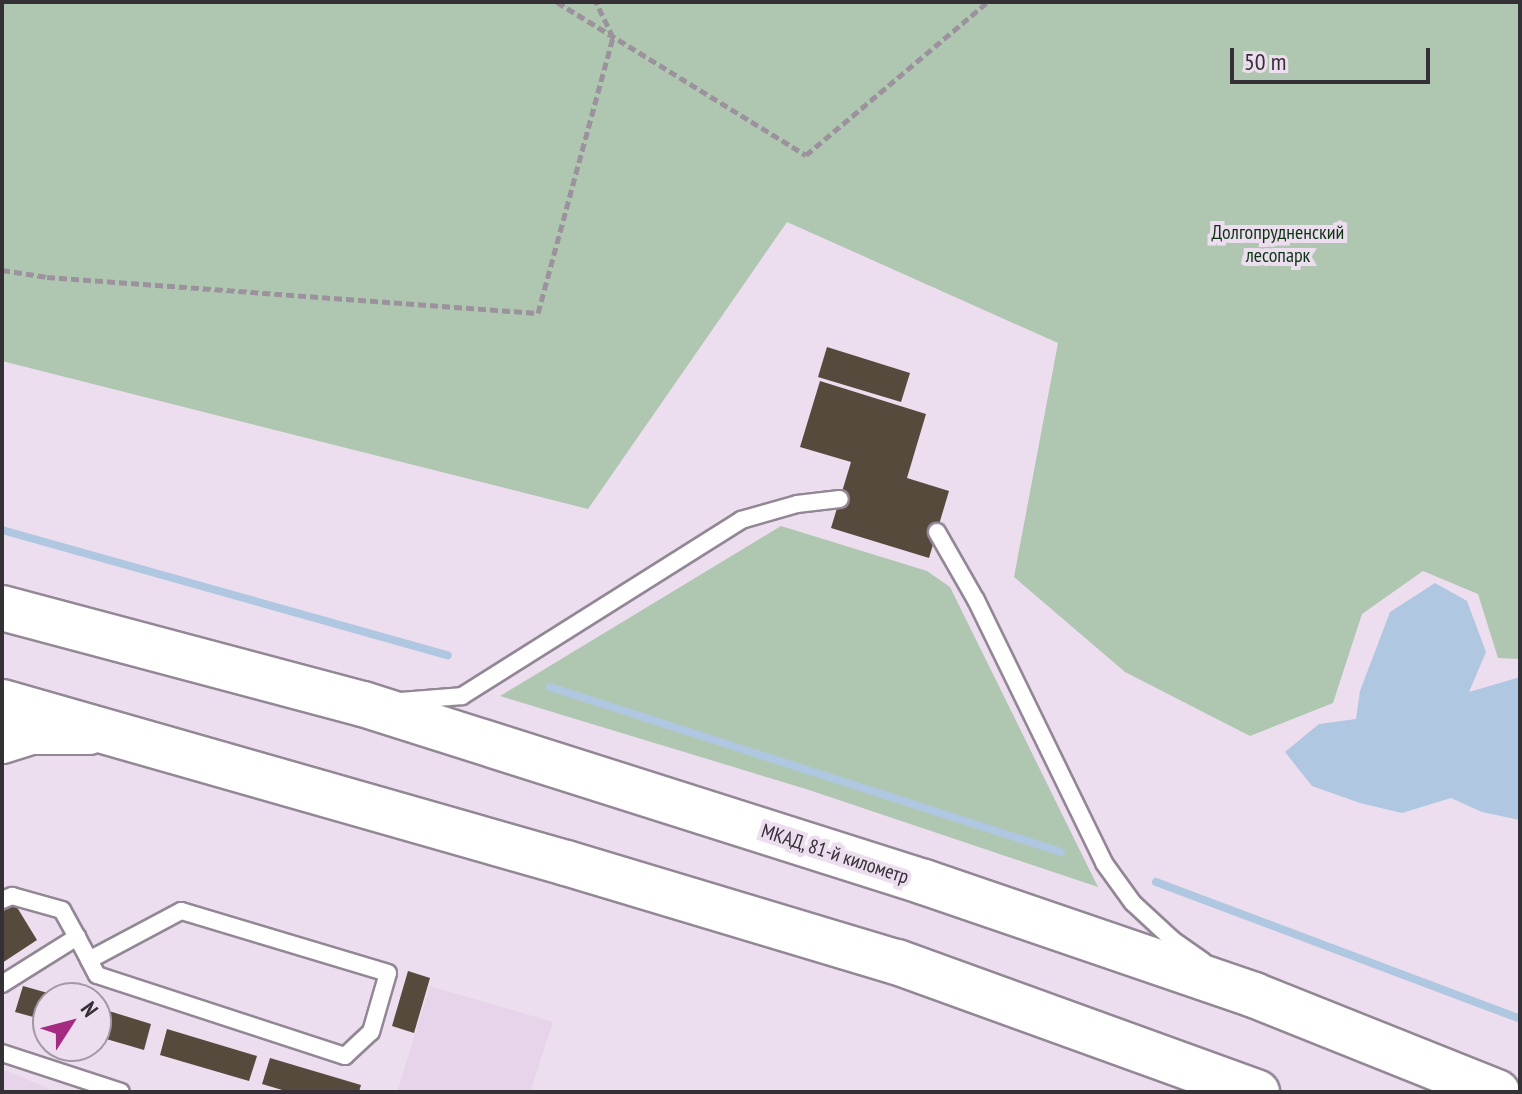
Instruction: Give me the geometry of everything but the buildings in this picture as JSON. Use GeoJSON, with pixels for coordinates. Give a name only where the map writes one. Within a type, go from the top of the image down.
{"type":"FeatureCollection","features":[{"type":"Feature","properties":{"kind":"highway","name":"МКАД, 81-й километр"},"geometry":{"type":"LineString","coordinates":[[2,608],[161,653],[363,704],[924,882],[1254,995],[1497,1092]]}},
{"type":"Feature","properties":{"kind":"highway"},"geometry":{"type":"LineString","coordinates":[[2,702],[897,962],[1257,1092]]}},
{"type":"Feature","properties":{"kind":"street"},"geometry":{"type":"LineString","coordinates":[[2,743],[31,734],[119,734]]}},
{"type":"Feature","properties":{"kind":"lane"},"geometry":{"type":"LineString","coordinates":[[363,704],[462,696],[741,520],[797,504],[840,499]]}},
{"type":"Feature","properties":{"kind":"lane"},"geometry":{"type":"LineString","coordinates":[[937,532],[976,600],[1104,863],[1133,903],[1173,940],[1254,995]]}},
{"type":"Feature","properties":{"kind":"lane"},"geometry":{"type":"LineString","coordinates":[[2,900],[12,896],[62,910],[97,975],[345,1056],[371,1032],[388,973],[181,911],[89,960]]}},
{"type":"Feature","properties":{"kind":"lane"},"geometry":{"type":"LineString","coordinates":[[2,984],[77,937]]}},
{"type":"Feature","properties":{"kind":"lane"},"geometry":{"type":"LineString","coordinates":[[2,1053],[121,1092]]}},
{"type":"Feature","properties":{"kind":"path"},"geometry":{"type":"LineString","coordinates":[[557,2],[806,155],[988,2]]}},
{"type":"Feature","properties":{"kind":"path"},"geometry":{"type":"LineString","coordinates":[[2,270],[47,277],[538,313],[613,37],[596,2]]}},
{"type":"Feature","properties":{"kind":"shaded area"},"geometry":{"type":"Polygon","coordinates":[[[430,986],[553,1022],[531,1089],[539,1092],[397,1092],[430,986]]]}},
{"type":"Feature","properties":{"kind":"shaded area"},"geometry":{"type":"Polygon","coordinates":[[[2,1071],[7,1071],[57,1092],[2,1092],[2,1071]]]}},
{"type":"Feature","properties":{"kind":"green space","name":"Долгопрудненский лесопарк"},"geometry":{"type":"Polygon","coordinates":[[[2,2],[1520,2],[1520,659],[1498,658],[1478,594],[1423,571],[1362,614],[1333,703],[1250,736],[1125,672],[1014,577],[1058,343],[787,222],[588,509],[2,361],[2,2]]]}},
{"type":"Feature","properties":{"kind":"green space"},"geometry":{"type":"Polygon","coordinates":[[[781,526],[927,571],[950,587],[1098,887],[806,789],[500,696],[781,526]]]}},
{"type":"Feature","properties":{"kind":"water"},"geometry":{"type":"Polygon","coordinates":[[[1435,583],[1467,601],[1486,652],[1469,692],[1520,677],[1520,820],[1482,812],[1451,798],[1402,813],[1360,803],[1312,786],[1285,752],[1319,724],[1356,719],[1360,691],[1390,612],[1435,583]]]}},
{"type":"Feature","properties":{"kind":"waterway"},"geometry":{"type":"LineString","coordinates":[[2,530],[448,655]]}},
{"type":"Feature","properties":{"kind":"waterway"},"geometry":{"type":"LineString","coordinates":[[550,687],[1061,852]]}},
{"type":"Feature","properties":{"kind":"waterway"},"geometry":{"type":"LineString","coordinates":[[1156,882],[1520,1019]]}}]}
